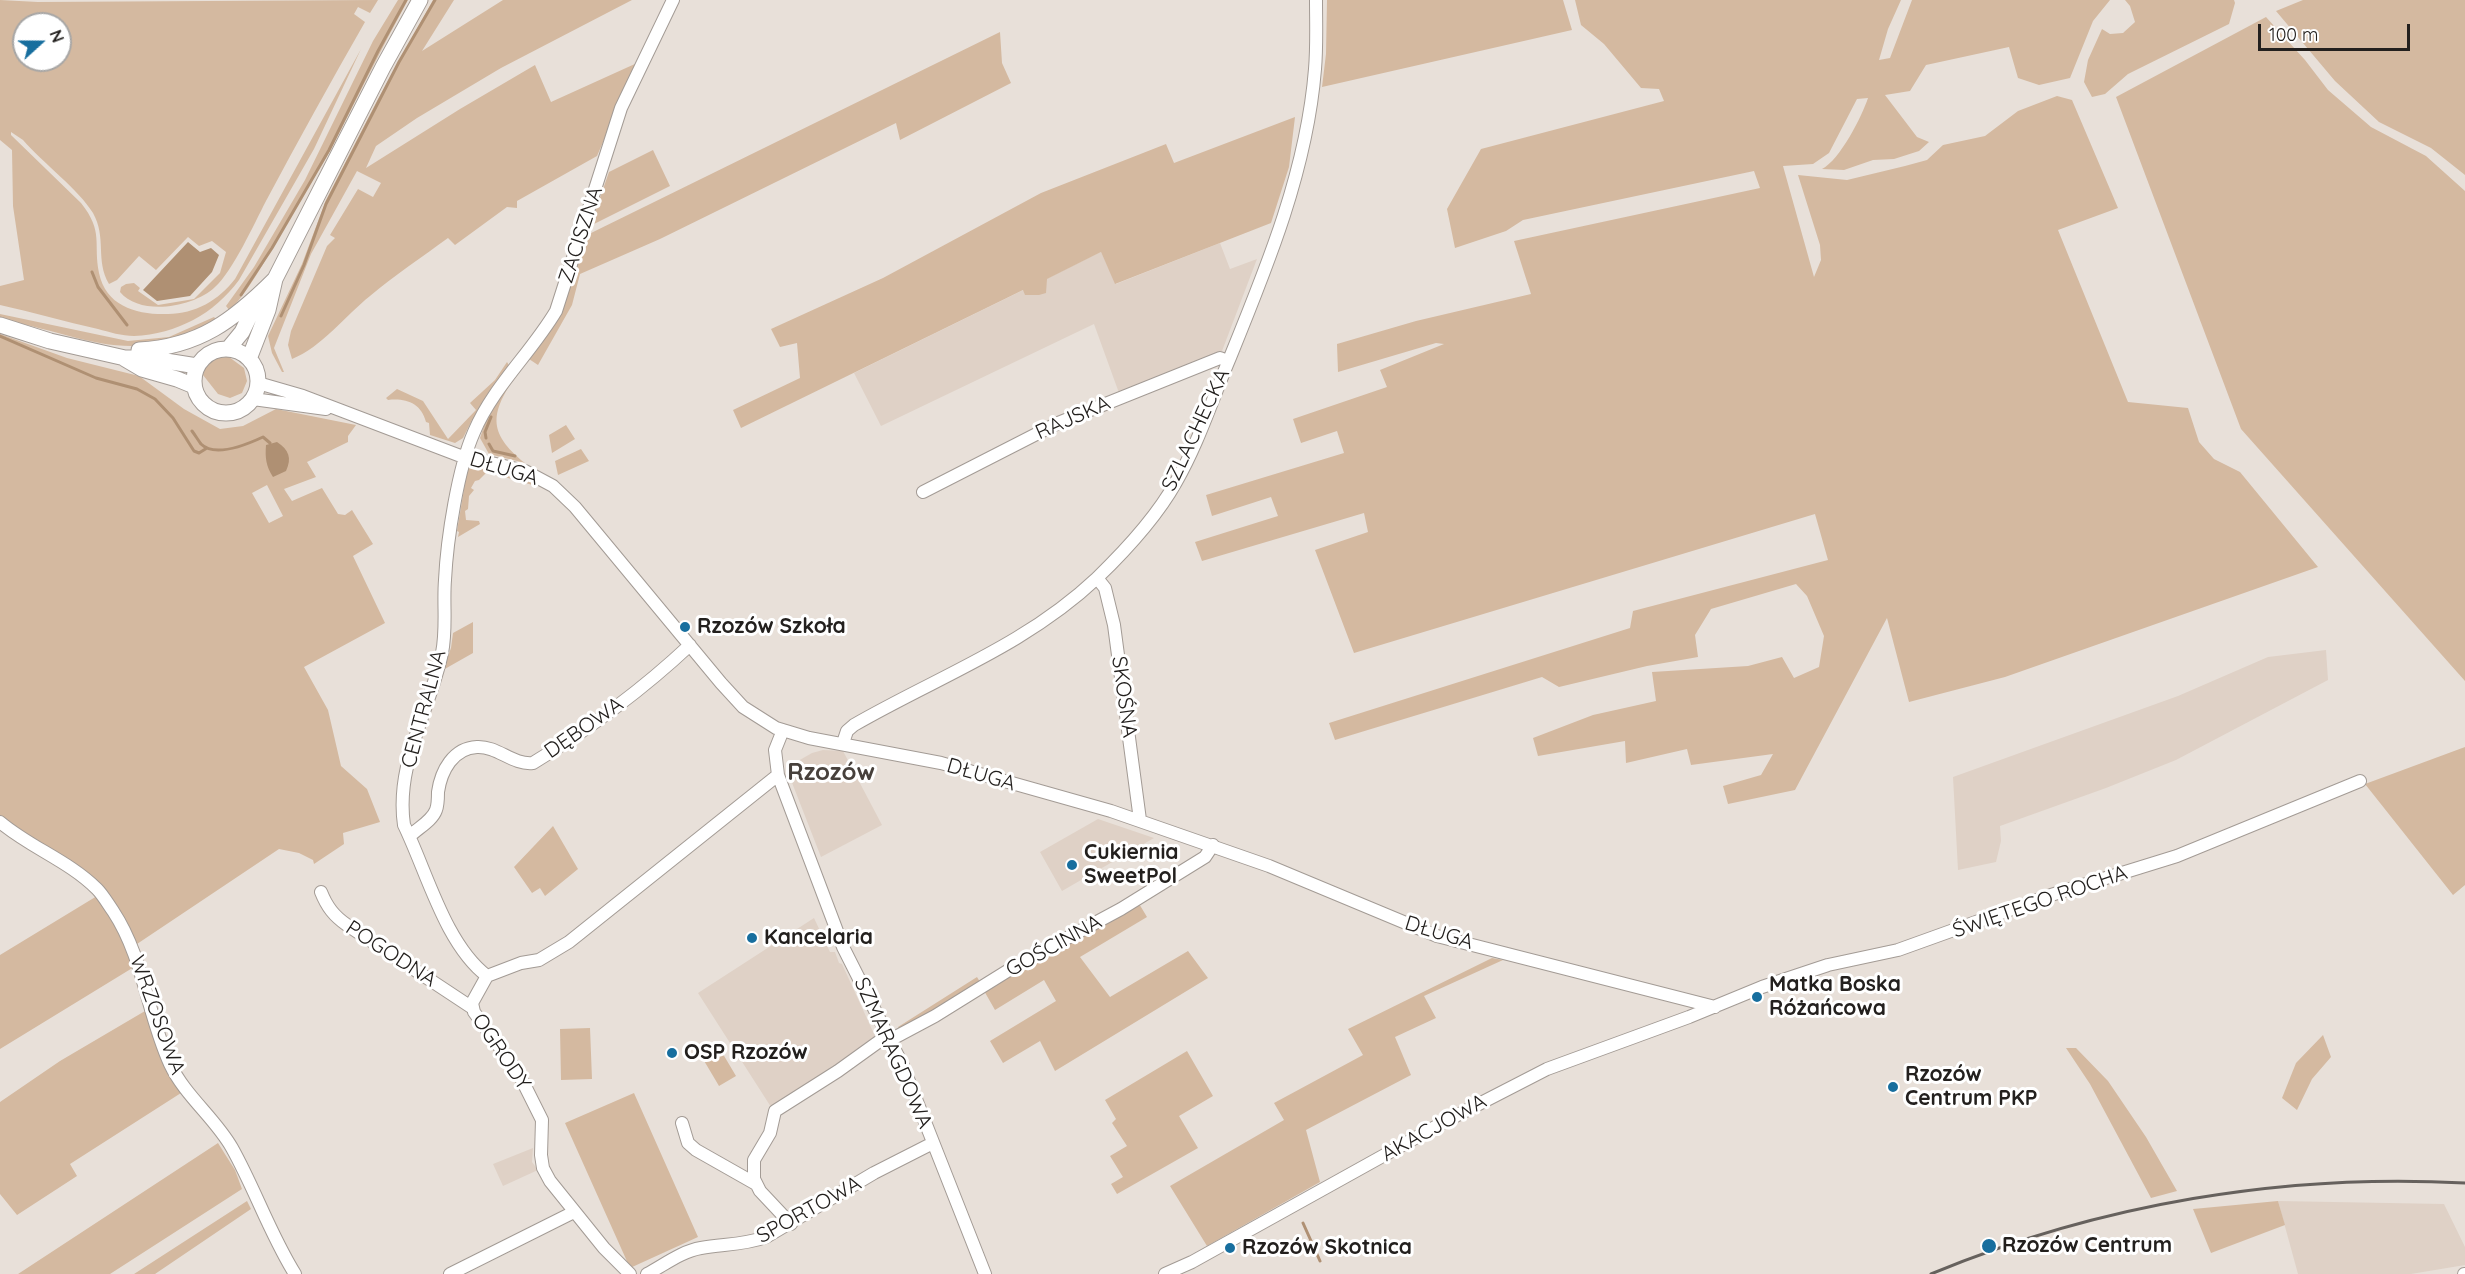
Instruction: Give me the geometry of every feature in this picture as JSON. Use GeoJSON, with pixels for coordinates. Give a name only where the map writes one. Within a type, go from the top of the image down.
{"type":"FeatureCollection","features":[{"type":"Feature","properties":{"kind":"main road"},"geometry":{"type":"LineString","coordinates":[[249,359],[268,310],[275,279],[382,67],[420,0]]}},
{"type":"Feature","properties":{"kind":"main road"},"geometry":{"type":"LineString","coordinates":[[118,357],[165,348],[201,337],[228,321],[275,279]]}},
{"type":"Feature","properties":{"kind":"main road"},"geometry":{"type":"LineString","coordinates":[[228,349],[242,332],[261,293]]}},
{"type":"Feature","properties":{"kind":"main road"},"geometry":{"type":"LineString","coordinates":[[0,325],[118,357],[147,358],[197,366]]}},
{"type":"Feature","properties":{"kind":"main road"},"geometry":{"type":"LineString","coordinates":[[228,349],[243,354],[249,359],[255,366],[258,383],[253,399],[238,412],[218,413],[202,402],[194,386],[197,366],[210,354],[228,349]]}},
{"type":"Feature","properties":{"kind":"main road"},"geometry":{"type":"LineString","coordinates":[[118,357],[142,369],[194,386]]}},
{"type":"Feature","properties":{"kind":"street","name":"ZACISZNA"},"geometry":{"type":"LineString","coordinates":[[465,457],[473,433],[492,399],[556,311],[621,108],[673,0]]}},
{"type":"Feature","properties":{"kind":"street","name":"SZLACHECKA"},"geometry":{"type":"LineString","coordinates":[[843,743],[847,731],[854,725],[1010,644],[1097,578],[1151,520],[1176,482],[1228,361],[1288,205],[1304,141],[1315,69],[1316,0]]}},
{"type":"Feature","properties":{"kind":"street","name":"RAJSKA"},"geometry":{"type":"LineString","coordinates":[[923,492],[1001,450],[1079,414],[1220,358],[1228,361]]}},
{"type":"Feature","properties":{"kind":"street","name":"DŁUGA"},"geometry":{"type":"LineString","coordinates":[[258,383],[303,396],[465,457],[525,471],[544,480],[565,495],[743,707],[758,718],[783,730],[809,738],[940,763],[1140,820],[1269,866],[1437,936],[1715,1007]]}},
{"type":"Feature","properties":{"kind":"street","name":"DŁUGA"},"geometry":{"type":"LineString","coordinates":[[253,399],[298,407],[336,410]]}},
{"type":"Feature","properties":{"kind":"street","name":"CENTRALNA"},"geometry":{"type":"LineString","coordinates":[[465,457],[447,562],[442,651],[433,689],[408,759],[402,807],[404,825],[457,941],[478,970],[487,976]]}},
{"type":"Feature","properties":{"kind":"street","name":"SKOŚNA"},"geometry":{"type":"LineString","coordinates":[[1097,578],[1105,588],[1114,625],[1140,820]]}},
{"type":"Feature","properties":{"kind":"street","name":"DĘBOWA"},"geometry":{"type":"LineString","coordinates":[[410,836],[432,817],[436,810],[441,780],[458,752],[466,748],[487,747],[517,762],[533,763],[632,696],[690,645]]}},
{"type":"Feature","properties":{"kind":"street","name":"SZMARAGDOWA"},"geometry":{"type":"LineString","coordinates":[[783,730],[775,750],[778,775],[843,947],[913,1089],[985,1274]]}},
{"type":"Feature","properties":{"kind":"street"},"geometry":{"type":"LineString","coordinates":[[487,976],[521,963],[539,960],[569,942],[778,775]]}},
{"type":"Feature","properties":{"kind":"street","name":"ŚWIĘTEGO ROCHA"},"geometry":{"type":"LineString","coordinates":[[1715,1007],[1762,987],[1817,969],[1898,950],[2051,895],[2177,856],[2360,781]]}},
{"type":"Feature","properties":{"kind":"street","name":"WRZOSOWA"},"geometry":{"type":"LineString","coordinates":[[0,822],[34,847],[76,871],[99,890],[116,916],[132,946],[170,1064],[187,1091],[231,1146],[283,1255],[295,1274]]}},
{"type":"Feature","properties":{"kind":"street","name":"GOŚCINNA"},"geometry":{"type":"LineString","coordinates":[[756,1184],[753,1165],[770,1133],[775,1111],[889,1038],[935,1016],[1017,965],[1122,909],[1205,857],[1213,845]]}},
{"type":"Feature","properties":{"kind":"street","name":"POGODNA"},"geometry":{"type":"LineString","coordinates":[[321,892],[334,916],[347,926],[471,1007]]}},
{"type":"Feature","properties":{"kind":"street","name":"OGRODY"},"geometry":{"type":"LineString","coordinates":[[487,976],[471,1007],[519,1074],[542,1120],[543,1168],[574,1212],[604,1248],[630,1274]]}},
{"type":"Feature","properties":{"kind":"street","name":"AKACJOWA"},"geometry":{"type":"LineString","coordinates":[[1165,1274],[1192,1262],[1547,1069],[1715,1007]]}},
{"type":"Feature","properties":{"kind":"street"},"geometry":{"type":"LineString","coordinates":[[682,1123],[688,1143],[696,1150],[756,1184],[791,1224]]}},
{"type":"Feature","properties":{"kind":"street","name":"SPORTOWA"},"geometry":{"type":"LineString","coordinates":[[647,1274],[661,1271],[680,1256],[700,1248],[747,1244],[766,1237],[874,1173],[933,1143]]}},
{"type":"Feature","properties":{"kind":"street"},"geometry":{"type":"LineString","coordinates":[[450,1274],[574,1212]]}},
{"type":"Feature","properties":{"kind":"shaded area"},"geometry":{"type":"Polygon","coordinates":[[[0,0],[38,2],[378,0],[370,13],[358,7],[354,14],[365,22],[236,259],[215,287],[194,300],[154,307],[129,300],[120,292],[121,287],[134,283],[140,288],[138,291],[158,305],[194,299],[220,273],[226,252],[212,241],[199,246],[188,237],[156,270],[139,256],[117,280],[109,284],[103,266],[97,222],[93,213],[70,186],[23,140],[11,132],[11,135],[81,203],[88,213],[95,230],[99,273],[109,294],[125,307],[146,313],[188,311],[214,299],[235,279],[361,49],[314,149],[239,280],[218,303],[180,326],[150,334],[125,335],[0,305],[0,286],[24,280],[13,206],[12,150],[0,140],[0,0]]]}},
{"type":"Feature","properties":{"kind":"shaded area"},"geometry":{"type":"Polygon","coordinates":[[[398,0],[408,0],[332,147],[256,276],[230,311],[226,306],[254,267],[305,180],[373,41],[398,0]]]}},
{"type":"Feature","properties":{"kind":"shaded area"},"geometry":{"type":"Polygon","coordinates":[[[433,0],[454,0],[422,51],[503,0],[632,0],[501,68],[417,118],[376,146],[366,168],[535,65],[551,102],[637,63],[597,156],[517,201],[517,208],[507,207],[455,245],[448,238],[379,288],[313,347],[292,359],[288,345],[291,331],[327,246],[335,238],[330,235],[358,189],[373,197],[381,183],[357,171],[311,254],[274,348],[284,372],[282,372],[272,353],[268,336],[302,264],[326,200],[433,0]]]}},
{"type":"Feature","properties":{"kind":"shaded area"},"geometry":{"type":"Polygon","coordinates":[[[1327,0],[1563,0],[1572,30],[1322,87],[1326,54],[1327,0]]]}},
{"type":"Feature","properties":{"kind":"shaded area"},"geometry":{"type":"Polygon","coordinates":[[[1575,0],[1901,0],[1888,29],[1879,60],[1890,58],[1912,0],[2110,0],[2093,21],[2070,78],[2039,85],[2018,78],[2009,47],[1926,65],[1910,91],[1885,95],[1917,137],[1929,142],[1919,151],[1894,159],[1873,160],[1844,170],[1822,169],[1836,157],[1856,126],[1868,98],[1857,99],[1829,153],[1813,164],[1783,166],[1814,277],[1821,260],[1820,245],[1798,175],[1847,180],[1927,160],[1943,145],[1985,136],[2018,111],[2057,96],[2072,100],[2118,208],[2058,230],[2128,402],[2188,408],[2199,442],[2214,459],[2240,472],[2318,567],[2005,677],[1909,702],[1887,618],[1795,790],[1728,804],[1723,786],[1761,775],[1773,754],[1691,765],[1687,749],[1626,763],[1625,741],[1538,756],[1533,738],[1593,715],[1656,701],[1652,672],[1748,666],[1782,657],[1794,678],[1819,667],[1824,636],[1807,596],[1796,584],[1711,609],[1695,635],[1698,657],[1647,666],[1559,687],[1542,677],[1335,740],[1329,723],[1630,628],[1633,611],[1828,560],[1815,514],[1354,653],[1315,550],[1368,532],[1364,513],[1202,561],[1195,542],[1278,516],[1271,497],[1212,516],[1206,495],[1344,453],[1337,431],[1301,443],[1293,419],[1387,387],[1380,370],[1444,344],[1436,343],[1338,372],[1337,344],[1416,321],[1531,294],[1514,241],[1760,188],[1754,171],[1523,220],[1506,231],[1455,248],[1447,209],[1481,149],[1664,101],[1659,89],[1641,88],[1604,44],[1581,25],[1575,0]]]}},
{"type":"Feature","properties":{"kind":"shaded area"},"geometry":{"type":"Polygon","coordinates":[[[2125,0],[2234,0],[2235,3],[2229,24],[2128,74],[2105,94],[2092,97],[2084,82],[2088,60],[2102,29],[2110,34],[2123,33],[2135,22],[2130,6],[2125,0]]]}},
{"type":"Feature","properties":{"kind":"shaded area"},"geometry":{"type":"Polygon","coordinates":[[[2303,0],[2465,0],[2465,175],[2431,148],[2379,122],[2335,81],[2276,11],[2303,0]]]}},
{"type":"Feature","properties":{"kind":"shaded area"},"geometry":{"type":"Polygon","coordinates":[[[2266,17],[2305,60],[2328,90],[2371,127],[2426,156],[2465,191],[2465,681],[2241,429],[2116,97],[2266,17]]]}},
{"type":"Feature","properties":{"kind":"shaded area"},"geometry":{"type":"Polygon","coordinates":[[[1000,32],[1002,63],[1011,83],[900,140],[896,123],[660,239],[580,274],[572,305],[538,365],[529,359],[557,319],[587,235],[1000,32]]]}},
{"type":"Feature","properties":{"kind":"shaded area"},"geometry":{"type":"Polygon","coordinates":[[[1295,117],[1289,167],[1271,223],[1115,284],[1101,252],[1047,279],[1046,293],[1025,295],[1023,290],[741,428],[733,410],[800,378],[797,343],[780,347],[771,329],[883,278],[1041,193],[1166,144],[1174,163],[1295,117]]]}},
{"type":"Feature","properties":{"kind":"shaded area"},"geometry":{"type":"Polygon","coordinates":[[[653,150],[670,186],[590,226],[609,172],[653,150]]]}},
{"type":"Feature","properties":{"kind":"shaded area"},"geometry":{"type":"Polygon","coordinates":[[[188,242],[200,252],[211,248],[219,255],[212,272],[190,296],[157,301],[143,290],[188,242]]]}},
{"type":"Feature","properties":{"kind":"shaded area"},"geometry":{"type":"Polygon","coordinates":[[[1220,243],[1230,269],[1257,259],[1222,351],[1119,393],[1094,324],[881,426],[854,373],[1101,252],[1116,284],[1220,243]]]}},
{"type":"Feature","properties":{"kind":"shaded area"},"geometry":{"type":"Polygon","coordinates":[[[0,314],[128,341],[169,337],[214,317],[219,323],[167,342],[146,346],[119,346],[88,341],[12,322],[0,318],[0,314]]]}},
{"type":"Feature","properties":{"kind":"shaded area"},"geometry":{"type":"Polygon","coordinates":[[[0,334],[67,358],[139,376],[184,409],[220,429],[243,426],[276,409],[356,425],[348,436],[348,442],[307,462],[316,477],[284,489],[292,501],[322,488],[338,514],[345,515],[352,510],[373,544],[353,556],[385,623],[304,667],[328,710],[341,766],[367,789],[380,822],[343,833],[344,844],[314,864],[313,860],[299,853],[279,849],[137,944],[114,906],[0,818],[0,334]],[[267,485],[252,493],[269,523],[283,516],[267,485]]]}},
{"type":"Feature","properties":{"kind":"shaded area"},"geometry":{"type":"Polygon","coordinates":[[[229,357],[244,368],[247,381],[242,393],[230,398],[218,394],[203,375],[209,363],[229,357]]]}},
{"type":"Feature","properties":{"kind":"shaded area"},"geometry":{"type":"Polygon","coordinates":[[[507,362],[510,367],[475,420],[472,420],[463,438],[455,443],[430,435],[429,423],[426,422],[417,406],[407,401],[386,398],[397,389],[423,401],[448,439],[476,410],[470,403],[495,380],[507,362]]]}},
{"type":"Feature","properties":{"kind":"shaded area"},"geometry":{"type":"Polygon","coordinates":[[[517,374],[502,400],[497,421],[498,431],[504,441],[512,452],[525,463],[489,454],[480,438],[484,426],[482,425],[490,408],[517,374]]]}},
{"type":"Feature","properties":{"kind":"shaded area"},"geometry":{"type":"Polygon","coordinates":[[[566,425],[575,439],[552,453],[549,435],[566,425]]]}},
{"type":"Feature","properties":{"kind":"shaded area"},"geometry":{"type":"Polygon","coordinates":[[[277,442],[287,451],[289,462],[286,471],[273,477],[266,462],[266,445],[277,442]]]}},
{"type":"Feature","properties":{"kind":"shaded area"},"geometry":{"type":"Polygon","coordinates":[[[581,449],[589,461],[558,475],[555,461],[581,449]]]}},
{"type":"Feature","properties":{"kind":"shaded area"},"geometry":{"type":"Polygon","coordinates":[[[477,465],[521,475],[539,484],[536,486],[487,472],[475,481],[471,488],[474,490],[469,496],[468,509],[465,511],[466,520],[479,521],[480,524],[458,537],[465,483],[462,482],[466,470],[477,465]]]}},
{"type":"Feature","properties":{"kind":"shaded area"},"geometry":{"type":"Polygon","coordinates":[[[473,622],[473,653],[443,670],[451,648],[453,633],[473,622]]]}},
{"type":"Feature","properties":{"kind":"shaded area"},"geometry":{"type":"Polygon","coordinates":[[[2326,650],[2328,680],[2176,760],[2000,826],[2001,841],[1996,862],[1958,870],[1953,777],[2178,696],[2268,657],[2326,650]]]}},
{"type":"Feature","properties":{"kind":"shaded area"},"geometry":{"type":"Polygon","coordinates":[[[2465,747],[2465,885],[2453,895],[2365,784],[2465,747]]]}},
{"type":"Feature","properties":{"kind":"shaded area"},"geometry":{"type":"Polygon","coordinates":[[[823,750],[843,751],[882,825],[821,857],[789,775],[791,767],[798,761],[823,750]]]}},
{"type":"Feature","properties":{"kind":"shaded area"},"geometry":{"type":"Polygon","coordinates":[[[1098,819],[1154,838],[1062,891],[1040,852],[1098,819]]]}},
{"type":"Feature","properties":{"kind":"shaded area"},"geometry":{"type":"Polygon","coordinates":[[[553,826],[578,869],[545,896],[540,888],[532,893],[514,867],[553,826]]]}},
{"type":"Feature","properties":{"kind":"shaded area"},"geometry":{"type":"Polygon","coordinates":[[[97,896],[118,928],[134,967],[0,1049],[0,955],[97,896]]]}},
{"type":"Feature","properties":{"kind":"shaded area"},"geometry":{"type":"Polygon","coordinates":[[[1138,902],[1147,917],[1080,957],[1110,997],[1188,951],[1208,978],[1055,1071],[1040,1041],[1003,1063],[990,1041],[1056,1001],[1044,980],[995,1010],[983,989],[1138,902]]]}},
{"type":"Feature","properties":{"kind":"shaded area"},"geometry":{"type":"Polygon","coordinates":[[[814,918],[830,952],[835,952],[839,963],[842,964],[875,1036],[833,1067],[771,1107],[698,993],[814,918]]]}},
{"type":"Feature","properties":{"kind":"shaded area"},"geometry":{"type":"Polygon","coordinates":[[[1492,958],[1503,960],[1424,996],[1436,1018],[1395,1037],[1411,1075],[1306,1130],[1320,1182],[1207,1246],[1170,1186],[1284,1120],[1274,1103],[1363,1055],[1348,1029],[1492,958]]]}},
{"type":"Feature","properties":{"kind":"shaded area"},"geometry":{"type":"Polygon","coordinates":[[[977,977],[980,982],[900,1031],[898,1027],[977,977]]]}},
{"type":"Feature","properties":{"kind":"shaded area"},"geometry":{"type":"Polygon","coordinates":[[[145,1011],[181,1093],[70,1164],[77,1176],[17,1215],[0,1194],[0,1102],[60,1061],[145,1011]]]}},
{"type":"Feature","properties":{"kind":"shaded area"},"geometry":{"type":"Polygon","coordinates":[[[590,1028],[592,1079],[561,1080],[560,1029],[590,1028]]]}},
{"type":"Feature","properties":{"kind":"shaded area"},"geometry":{"type":"Polygon","coordinates":[[[2323,1035],[2331,1057],[2312,1079],[2297,1110],[2282,1098],[2296,1063],[2323,1035]]]}},
{"type":"Feature","properties":{"kind":"shaded area"},"geometry":{"type":"Polygon","coordinates":[[[2066,1048],[2076,1048],[2108,1081],[2146,1137],[2177,1191],[2151,1198],[2090,1084],[2066,1048]]]}},
{"type":"Feature","properties":{"kind":"shaded area"},"geometry":{"type":"Polygon","coordinates":[[[720,1049],[736,1076],[719,1086],[703,1059],[720,1049]]]}},
{"type":"Feature","properties":{"kind":"shaded area"},"geometry":{"type":"Polygon","coordinates":[[[1187,1051],[1213,1096],[1179,1116],[1198,1148],[1117,1194],[1111,1184],[1123,1177],[1110,1156],[1127,1146],[1112,1123],[1116,1119],[1105,1100],[1187,1051]]]}},
{"type":"Feature","properties":{"kind":"shaded area"},"geometry":{"type":"Polygon","coordinates":[[[634,1093],[698,1237],[630,1268],[565,1123],[634,1093]]]}},
{"type":"Feature","properties":{"kind":"shaded area"},"geometry":{"type":"Polygon","coordinates":[[[218,1143],[235,1170],[242,1189],[110,1274],[18,1274],[218,1143]]]}},
{"type":"Feature","properties":{"kind":"shaded area"},"geometry":{"type":"Polygon","coordinates":[[[533,1148],[532,1162],[538,1170],[503,1186],[493,1164],[533,1148]]]}},
{"type":"Feature","properties":{"kind":"shaded area"},"geometry":{"type":"Polygon","coordinates":[[[247,1201],[251,1209],[155,1274],[134,1274],[247,1201]]]}},
{"type":"Feature","properties":{"kind":"shaded area"},"geometry":{"type":"Polygon","coordinates":[[[2278,1201],[2444,1204],[2465,1247],[2465,1265],[2411,1274],[2298,1274],[2278,1201]]]}},
{"type":"Feature","properties":{"kind":"shaded area"},"geometry":{"type":"Polygon","coordinates":[[[2278,1201],[2285,1225],[2211,1253],[2193,1209],[2278,1201]]]}},
{"type":"Feature","properties":{"kind":"waterway"},"geometry":{"type":"LineString","coordinates":[[241,295],[272,248],[329,150],[406,0]]}},
{"type":"Feature","properties":{"kind":"waterway"},"geometry":{"type":"LineString","coordinates":[[281,316],[304,265],[326,204],[399,62],[435,0]]}},
{"type":"Feature","properties":{"kind":"waterway"},"geometry":{"type":"LineString","coordinates":[[92,272],[98,287],[127,325]]}},
{"type":"Feature","properties":{"kind":"waterway"},"geometry":{"type":"LineString","coordinates":[[0,336],[96,378],[137,389],[155,399],[173,418],[194,451],[199,453],[207,448]]}},
{"type":"Feature","properties":{"kind":"waterway"},"geometry":{"type":"LineString","coordinates":[[486,438],[485,432],[491,417]]}},
{"type":"Feature","properties":{"kind":"waterway"},"geometry":{"type":"LineString","coordinates":[[192,431],[201,444],[214,450],[232,448],[263,437],[270,443]]}},
{"type":"Feature","properties":{"kind":"waterway"},"geometry":{"type":"LineString","coordinates":[[489,444],[493,451],[515,456]]}},
{"type":"Feature","properties":{"kind":"waterway"},"geometry":{"type":"LineString","coordinates":[[1303,1223],[1320,1261]]}},
{"type":"Feature","properties":{"kind":"railway"},"geometry":{"type":"LineString","coordinates":[[1931,1274],[2060,1229],[2126,1212],[2193,1199],[2261,1189],[2329,1183],[2397,1181],[2465,1183]]}},
{"type":"Feature","properties":{"kind":"place","name":"Rzozów Szkoła"},"geometry":{"type":"Point","coordinates":[685,627]}},
{"type":"Feature","properties":{"kind":"place","name":"Cukiernia SweetPol"},"geometry":{"type":"Point","coordinates":[1072,865]}},
{"type":"Feature","properties":{"kind":"place","name":"Kancelaria"},"geometry":{"type":"Point","coordinates":[752,938]}},
{"type":"Feature","properties":{"kind":"place","name":"Matka Boska Różańcowa"},"geometry":{"type":"Point","coordinates":[1757,997]}},
{"type":"Feature","properties":{"kind":"place","name":"OSP Rzozów"},"geometry":{"type":"Point","coordinates":[672,1053]}},
{"type":"Feature","properties":{"kind":"place","name":"Rzozów Centrum PKP"},"geometry":{"type":"Point","coordinates":[1893,1087]}},
{"type":"Feature","properties":{"kind":"place","name":"Rzozów Centrum"},"geometry":{"type":"Point","coordinates":[1989,1246]}},
{"type":"Feature","properties":{"kind":"place","name":"Rzozów Skotnica"},"geometry":{"type":"Point","coordinates":[1230,1248]}},
{"type":"Feature","properties":{"kind":"district","name":"Rzozów"},"geometry":{"type":"Point","coordinates":[831,773]}}]}
